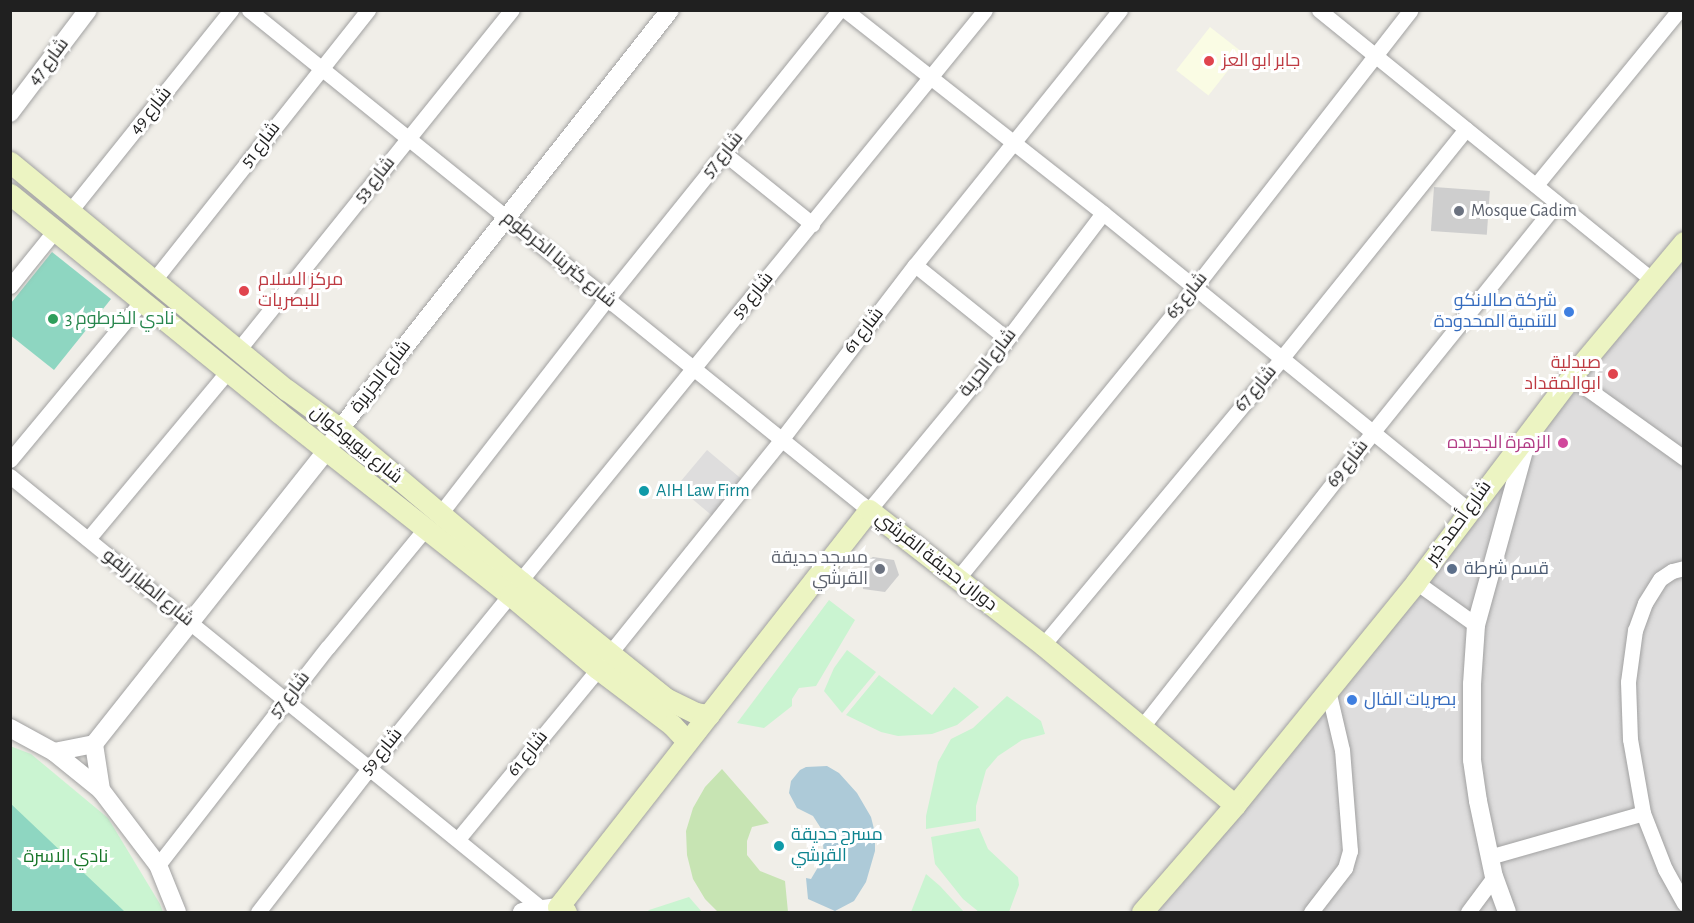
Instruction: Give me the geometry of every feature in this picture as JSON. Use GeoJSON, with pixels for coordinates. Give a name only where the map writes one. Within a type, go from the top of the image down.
{"type":"FeatureCollection","features":[{"type":"Feature","properties":{"kind":"main road","name":"شارع بيويوكوان"},"geometry":{"type":"LineString","coordinates":[[10,162],[287,390],[340,429],[440,514],[515,588],[604,661],[687,741]]}},
{"type":"Feature","properties":{"kind":"main road","name":"شارع بيويوكوان"},"geometry":{"type":"LineString","coordinates":[[10,194],[425,529],[515,588]]}},
{"type":"Feature","properties":{"kind":"main road","name":"شارع أحمد خير"},"geometry":{"type":"LineString","coordinates":[[1235,805],[1416,582],[1571,376],[1683,242]]}},
{"type":"Feature","properties":{"kind":"main road","name":"دوران حديقة القرشي"},"geometry":{"type":"LineString","coordinates":[[554,910],[869,510],[1043,645],[1235,805]]}},
{"type":"Feature","properties":{"kind":"main road","name":"شارع بيويوكوان"},"geometry":{"type":"LineString","coordinates":[[604,661],[667,699],[696,713],[709,715]]}},
{"type":"Feature","properties":{"kind":"main road"},"geometry":{"type":"LineString","coordinates":[[1142,912],[1235,805]]}},
{"type":"Feature","properties":{"kind":"street","name":"شارع 47"},"geometry":{"type":"LineString","coordinates":[[10,113],[88,10]]}},
{"type":"Feature","properties":{"kind":"street","name":"شارع 49"},"geometry":{"type":"LineString","coordinates":[[70,211],[231,10]]}},
{"type":"Feature","properties":{"kind":"street","name":"شارع كترينا الخرطوم"},"geometry":{"type":"LineString","coordinates":[[249,10],[869,510]]}},
{"type":"Feature","properties":{"kind":"street","name":"شارع 51"},"geometry":{"type":"LineString","coordinates":[[154,280],[368,10]]}},
{"type":"Feature","properties":{"kind":"street","name":"شارع 53"},"geometry":{"type":"LineString","coordinates":[[239,349],[512,10]]}},
{"type":"Feature","properties":{"kind":"street","name":"شارع الجزيرة"},"geometry":{"type":"LineString","coordinates":[[94,744],[670,10]]}},
{"type":"Feature","properties":{"kind":"street","name":"شارع 57"},"geometry":{"type":"LineString","coordinates":[[440,514],[607,299],[839,10]]}},
{"type":"Feature","properties":{"kind":"street"},"geometry":{"type":"LineString","coordinates":[[845,10],[1103,213],[1469,510]]}},
{"type":"Feature","properties":{"kind":"street","name":"شارع 59"},"geometry":{"type":"LineString","coordinates":[[258,912],[370,767],[985,10]]}},
{"type":"Feature","properties":{"kind":"street","name":"شارع 61"},"geometry":{"type":"LineString","coordinates":[[458,839],[781,440],[915,266],[1120,10]]}},
{"type":"Feature","properties":{"kind":"street"},"geometry":{"type":"LineString","coordinates":[[1319,10],[1652,280]]}},
{"type":"Feature","properties":{"kind":"street","name":"شارع 65"},"geometry":{"type":"LineString","coordinates":[[958,578],[1194,287],[1411,10]]}},
{"type":"Feature","properties":{"kind":"street"},"geometry":{"type":"LineString","coordinates":[[1536,185],[1679,10]]}},
{"type":"Feature","properties":{"kind":"street","name":"شارع 67"},"geometry":{"type":"LineString","coordinates":[[1043,645],[1281,359],[1466,129]]}},
{"type":"Feature","properties":{"kind":"street"},"geometry":{"type":"LineString","coordinates":[[725,154],[812,224]]}},
{"type":"Feature","properties":{"kind":"street","name":"شارع 69"},"geometry":{"type":"LineString","coordinates":[[1141,728],[1372,433],[1557,203]]}},
{"type":"Feature","properties":{"kind":"street","name":"شارع الحرية"},"geometry":{"type":"LineString","coordinates":[[869,510],[1007,339],[1103,213]]}},
{"type":"Feature","properties":{"kind":"street"},"geometry":{"type":"LineString","coordinates":[[10,286],[56,229]]}},
{"type":"Feature","properties":{"kind":"street"},"geometry":{"type":"LineString","coordinates":[[915,266],[1007,339]]}},
{"type":"Feature","properties":{"kind":"street"},"geometry":{"type":"LineString","coordinates":[[10,460],[141,301]]}},
{"type":"Feature","properties":{"kind":"street"},"geometry":{"type":"LineString","coordinates":[[88,539],[229,370]]}},
{"type":"Feature","properties":{"kind":"street"},"geometry":{"type":"LineString","coordinates":[[1571,376],[1683,458]]}},
{"type":"Feature","properties":{"kind":"street"},"geometry":{"type":"LineString","coordinates":[[1507,912],[1489,857],[1472,760],[1471,713],[1476,625],[1530,430]]}},
{"type":"Feature","properties":{"kind":"street","name":"شارع الطيار زلفو"},"geometry":{"type":"LineString","coordinates":[[10,476],[458,839],[554,910]]}},
{"type":"Feature","properties":{"kind":"street","name":"شارع 57"},"geometry":{"type":"LineString","coordinates":[[158,865],[286,700],[425,529]]}},
{"type":"Feature","properties":{"kind":"street"},"geometry":{"type":"LineString","coordinates":[[1683,568],[1672,571],[1660,579],[1645,603],[1635,630],[1628,682],[1630,739],[1643,813],[1665,869],[1683,903]]}},
{"type":"Feature","properties":{"kind":"street"},"geometry":{"type":"LineString","coordinates":[[1416,582],[1476,625]]}},
{"type":"Feature","properties":{"kind":"street"},"geometry":{"type":"LineString","coordinates":[[1311,912],[1345,868],[1350,851],[1342,750],[1328,690]]}},
{"type":"Feature","properties":{"kind":"street"},"geometry":{"type":"LineString","coordinates":[[10,728],[54,752],[101,790],[158,865],[177,912]]}},
{"type":"Feature","properties":{"kind":"street"},"geometry":{"type":"LineString","coordinates":[[54,752],[94,744],[101,790]]}},
{"type":"Feature","properties":{"kind":"street"},"geometry":{"type":"LineString","coordinates":[[1489,857],[1643,813]]}},
{"type":"Feature","properties":{"kind":"street"},"geometry":{"type":"LineString","coordinates":[[1468,912],[1494,877]]}},
{"type":"Feature","properties":{"kind":"street"},"geometry":{"type":"LineString","coordinates":[[522,912],[554,910]]}},
{"type":"Feature","properties":{"kind":"shaded area","name":"جابر ابو العز"},"geometry":{"type":"Polygon","coordinates":[[[1210,27],[1242,52],[1208,96],[1176,70],[1210,27]]]}},
{"type":"Feature","properties":{"kind":"shaded area","name":"Mosque Gadim"},"geometry":{"type":"Polygon","coordinates":[[[1434,187],[1490,191],[1487,235],[1431,231],[1434,187]]]}},
{"type":"Feature","properties":{"kind":"shaded area"},"geometry":{"type":"Polygon","coordinates":[[[1683,244],[1683,912],[1143,912],[1683,244]]]}},
{"type":"Feature","properties":{"kind":"shaded area"},"geometry":{"type":"Polygon","coordinates":[[[707,450],[743,480],[713,516],[677,486],[707,450]]]}},
{"type":"Feature","properties":{"kind":"shaded area","name":"مسجد حديقة القرشي"},"geometry":{"type":"Polygon","coordinates":[[[873,557],[894,560],[899,575],[885,592],[863,589],[862,563],[873,557]]]}},
{"type":"Feature","properties":{"kind":"green space","name":"نادي الخرطوم 3"},"geometry":{"type":"Polygon","coordinates":[[[52,252],[111,299],[54,370],[10,335],[11,303],[52,252]]]}},
{"type":"Feature","properties":{"kind":"green space"},"geometry":{"type":"Polygon","coordinates":[[[829,600],[855,620],[816,686],[799,688],[792,699],[792,706],[764,728],[737,723],[829,600]]]}},
{"type":"Feature","properties":{"kind":"green space"},"geometry":{"type":"Polygon","coordinates":[[[847,650],[876,672],[842,713],[824,691],[834,668],[847,650]]]}},
{"type":"Feature","properties":{"kind":"green space"},"geometry":{"type":"Polygon","coordinates":[[[879,675],[932,715],[954,687],[979,707],[957,725],[932,734],[898,736],[881,732],[846,715],[879,675]]]}},
{"type":"Feature","properties":{"kind":"green space"},"geometry":{"type":"Polygon","coordinates":[[[1007,696],[1041,721],[1045,734],[1022,740],[998,756],[986,770],[976,806],[976,821],[926,829],[926,816],[938,762],[951,739],[973,728],[1007,696]]]}},
{"type":"Feature","properties":{"kind":"green space","name":"نادي الاسرة"},"geometry":{"type":"Polygon","coordinates":[[[10,746],[31,754],[108,818],[163,912],[11,912],[10,746]]]}},
{"type":"Feature","properties":{"kind":"green space"},"geometry":{"type":"Polygon","coordinates":[[[722,769],[769,823],[752,827],[747,841],[747,855],[760,871],[785,881],[788,912],[718,912],[705,899],[693,879],[687,855],[686,831],[693,808],[705,787],[722,769]]]}},
{"type":"Feature","properties":{"kind":"green space"},"geometry":{"type":"Polygon","coordinates":[[[10,803],[124,911],[11,912],[10,803]]]}},
{"type":"Feature","properties":{"kind":"green space"},"geometry":{"type":"Polygon","coordinates":[[[979,828],[988,849],[1018,877],[1019,885],[1009,912],[979,912],[963,899],[935,864],[931,837],[979,828]]]}},
{"type":"Feature","properties":{"kind":"green space"},"geometry":{"type":"Polygon","coordinates":[[[926,874],[940,886],[964,912],[911,912],[926,874]]]}},
{"type":"Feature","properties":{"kind":"green space"},"geometry":{"type":"Polygon","coordinates":[[[689,897],[702,912],[647,912],[649,910],[689,897]]]}},
{"type":"Feature","properties":{"kind":"water"},"geometry":{"type":"Polygon","coordinates":[[[827,766],[839,773],[857,793],[871,817],[875,833],[875,851],[866,882],[854,901],[835,911],[808,899],[806,878],[811,879],[824,857],[822,830],[813,816],[797,808],[789,793],[791,781],[800,770],[806,767],[827,766]]]}},
{"type":"Feature","properties":{"kind":"place","name":"جابر ابو العز"},"geometry":{"type":"Point","coordinates":[1209,61]}},
{"type":"Feature","properties":{"kind":"place","name":"Mosque Gadim"},"geometry":{"type":"Point","coordinates":[1459,211]}},
{"type":"Feature","properties":{"kind":"place","name":"مركز السلام للبصريات"},"geometry":{"type":"Point","coordinates":[244,291]}},
{"type":"Feature","properties":{"kind":"place","name":"شركة صالانكو للتنمية المحدودة"},"geometry":{"type":"Point","coordinates":[1569,312]}},
{"type":"Feature","properties":{"kind":"place","name":"نادي الخرطوم 3"},"geometry":{"type":"Point","coordinates":[53,319]}},
{"type":"Feature","properties":{"kind":"place","name":"صيدلية ابوالمقداد"},"geometry":{"type":"Point","coordinates":[1613,374]}},
{"type":"Feature","properties":{"kind":"place","name":"الزهرة الجديده"},"geometry":{"type":"Point","coordinates":[1563,443]}},
{"type":"Feature","properties":{"kind":"place","name":"AIH Law Firm"},"geometry":{"type":"Point","coordinates":[644,491]}},
{"type":"Feature","properties":{"kind":"place","name":"مسجد حديقة القرشي"},"geometry":{"type":"Point","coordinates":[880,569]}},
{"type":"Feature","properties":{"kind":"place","name":"قسم شرطة"},"geometry":{"type":"Point","coordinates":[1452,569]}},
{"type":"Feature","properties":{"kind":"place","name":"بصريات الفال"},"geometry":{"type":"Point","coordinates":[1352,700]}},
{"type":"Feature","properties":{"kind":"place","name":"مسرح حديقة القرشي"},"geometry":{"type":"Point","coordinates":[779,846]}}]}
